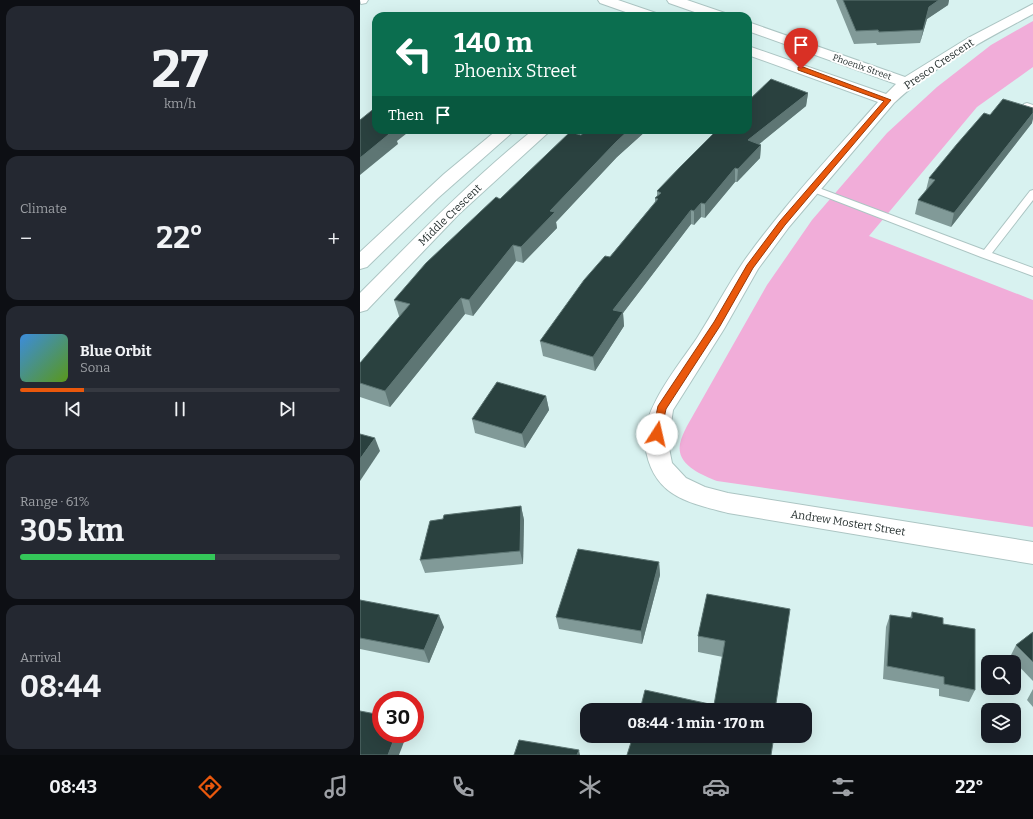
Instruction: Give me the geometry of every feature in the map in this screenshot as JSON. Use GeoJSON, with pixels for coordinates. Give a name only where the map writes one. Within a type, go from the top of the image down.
{"type":"FeatureCollection","features":[{"type":"Feature","properties":{"kind":"street"},"geometry":{"type":"LineString","coordinates":[[606,0],[640,12]]}},
{"type":"Feature","properties":{"kind":"street"},"geometry":{"type":"LineString","coordinates":[[682,4],[713,12]]}},
{"type":"Feature","properties":{"kind":"street","name":"Presco Crescent"},"geometry":{"type":"LineString","coordinates":[[669,477],[662,465],[656,443],[662,408],[717,324],[750,267],[782,223],[888,100],[908,83],[973,41],[1033,8]]}},
{"type":"Feature","properties":{"kind":"street","name":"Phoenix Street"},"geometry":{"type":"LineString","coordinates":[[752,27],[908,83]]}},
{"type":"Feature","properties":{"kind":"street","name":"Phoenix Street"},"geometry":{"type":"LineString","coordinates":[[752,51],[888,100]]}},
{"type":"Feature","properties":{"kind":"street"},"geometry":{"type":"LineString","coordinates":[[360,263],[422,203],[502,134]]}},
{"type":"Feature","properties":{"kind":"street","name":"Middle Crescent"},"geometry":{"type":"LineString","coordinates":[[360,305],[454,210],[510,157],[538,134]]}},
{"type":"Feature","properties":{"kind":"street","name":"Andrew Mostert Street"},"geometry":{"type":"LineString","coordinates":[[669,477],[677,485],[700,496],[728,503],[1033,554]]}},
{"type":"Feature","properties":{"kind":"lane"},"geometry":{"type":"LineString","coordinates":[[811,188],[1033,272]]}},
{"type":"Feature","properties":{"kind":"lane"},"geometry":{"type":"LineString","coordinates":[[985,254],[1033,193]]}},
{"type":"Feature","properties":{"kind":"shaded area"},"geometry":{"type":"Polygon","coordinates":[[[1033,21],[1033,67],[977,107],[869,236],[1033,300],[1033,527],[717,481],[704,476],[691,468],[682,458],[680,451],[680,442],[685,430],[767,285],[812,220],[887,133],[937,87],[991,45],[1033,21]]]}},
{"type":"Feature","properties":{"kind":"building"},"geometry":{"type":"Polygon","coordinates":[[[843,0],[939,0],[929,7],[923,30],[879,32],[878,30],[856,31],[843,0]]]}},
{"type":"Feature","properties":{"kind":"building"},"geometry":{"type":"Polygon","coordinates":[[[771,79],[808,93],[748,140],[761,145],[738,169],[735,168],[705,204],[701,203],[694,211],[691,210],[613,310],[623,312],[593,357],[540,341],[584,280],[605,256],[610,257],[658,199],[655,198],[661,193],[657,191],[713,134],[752,134],[752,97],[771,79]]]}},
{"type":"Feature","properties":{"kind":"building"},"geometry":{"type":"Polygon","coordinates":[[[1003,99],[1033,108],[1033,113],[954,213],[918,200],[935,180],[929,178],[957,144],[984,113],[990,115],[1003,99]]]}},
{"type":"Feature","properties":{"kind":"building"},"geometry":{"type":"Polygon","coordinates":[[[372,110],[372,134],[389,134],[360,158],[360,120],[372,110]]]}},
{"type":"Feature","properties":{"kind":"building"},"geometry":{"type":"Polygon","coordinates":[[[568,134],[625,134],[550,211],[555,212],[521,247],[513,245],[469,300],[461,298],[385,391],[360,383],[360,363],[410,304],[394,300],[426,263],[496,197],[500,199],[568,134]]]}},
{"type":"Feature","properties":{"kind":"building"},"geometry":{"type":"Polygon","coordinates":[[[497,382],[546,396],[522,434],[472,419],[497,382]]]}},
{"type":"Feature","properties":{"kind":"building"},"geometry":{"type":"Polygon","coordinates":[[[360,434],[375,438],[360,459],[360,434]]]}},
{"type":"Feature","properties":{"kind":"building"},"geometry":{"type":"Polygon","coordinates":[[[521,506],[520,551],[420,560],[430,521],[443,519],[444,515],[521,506]]]}},
{"type":"Feature","properties":{"kind":"building"},"geometry":{"type":"Polygon","coordinates":[[[578,549],[659,562],[641,631],[556,617],[578,549]]]}},
{"type":"Feature","properties":{"kind":"building"},"geometry":{"type":"Polygon","coordinates":[[[707,594],[790,609],[776,703],[714,703],[725,641],[698,636],[707,594]]]}},
{"type":"Feature","properties":{"kind":"building"},"geometry":{"type":"Polygon","coordinates":[[[360,600],[439,615],[424,650],[360,638],[360,600]]]}},
{"type":"Feature","properties":{"kind":"building"},"geometry":{"type":"Polygon","coordinates":[[[912,612],[943,618],[943,624],[975,629],[975,690],[944,684],[944,677],[887,666],[890,615],[912,618],[912,612]]]}},
{"type":"Feature","properties":{"kind":"building"},"geometry":{"type":"Polygon","coordinates":[[[1033,632],[1033,662],[1016,645],[1033,632]]]}},
{"type":"Feature","properties":{"kind":"building"},"geometry":{"type":"Polygon","coordinates":[[[645,690],[705,703],[642,703],[645,690]]]}},
{"type":"Feature","properties":{"kind":"building"},"geometry":{"type":"Polygon","coordinates":[[[360,711],[372,713],[372,743],[393,743],[388,755],[360,755],[360,711]]]}},
{"type":"Feature","properties":{"kind":"building"},"geometry":{"type":"Polygon","coordinates":[[[519,740],[579,750],[577,755],[514,755],[519,740]]]}},
{"type":"Feature","properties":{"kind":"building"},"geometry":{"type":"Polygon","coordinates":[[[631,743],[773,743],[771,755],[627,755],[631,743]]]}},
{"type":"Feature","properties":{"kind":"route"},"geometry":{"type":"LineString","coordinates":[[657,434],[662,408],[717,324],[750,267],[782,223],[888,100],[801,69]]}}]}
